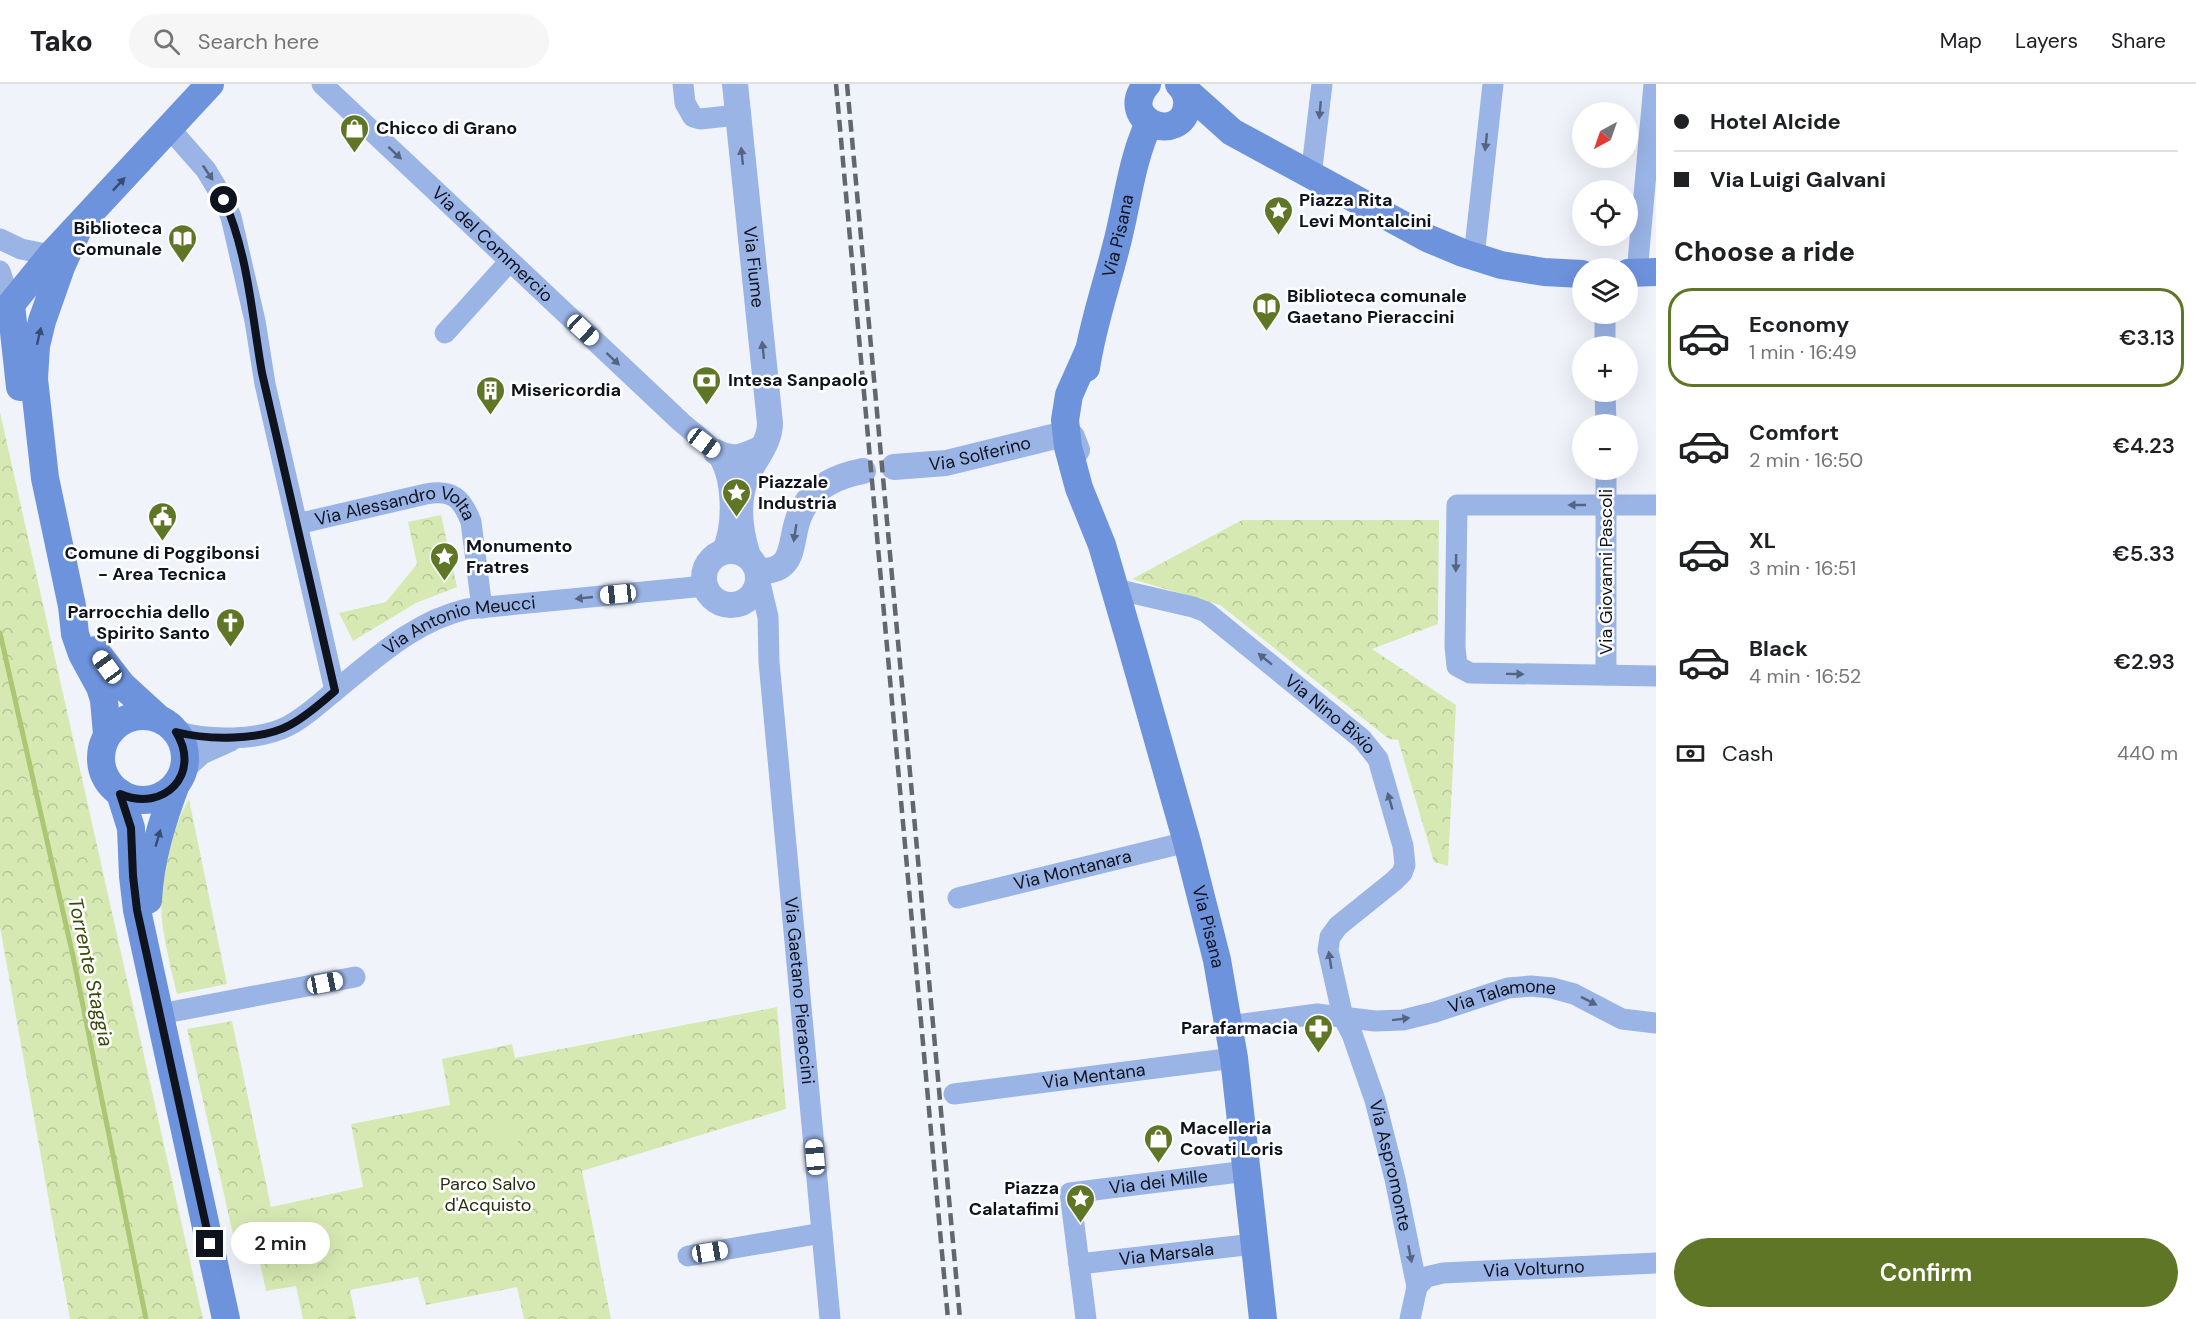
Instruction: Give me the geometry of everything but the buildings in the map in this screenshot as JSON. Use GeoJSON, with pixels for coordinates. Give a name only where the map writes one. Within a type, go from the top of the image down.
{"type":"FeatureCollection","features":[{"type":"Feature","properties":{"kind":"main road"},"geometry":{"type":"LineString","coordinates":[[1181,86],[1233,132],[1414,232],[1474,257],[1519,269],[1572,273]]}},
{"type":"Feature","properties":{"kind":"main road","name":"Via Pisana"},"geometry":{"type":"LineString","coordinates":[[1101,545],[1082,416],[1082,394],[1089,350],[1117,246],[1140,144],[1159,124],[1177,123],[1186,112],[1187,96],[1181,86]]}},
{"type":"Feature","properties":{"kind":"main road"},"geometry":{"type":"LineString","coordinates":[[45,478],[10,378],[5,312],[51,255],[212,87]]}},
{"type":"Feature","properties":{"kind":"main road"},"geometry":{"type":"LineString","coordinates":[[1141,88],[1140,111],[1159,124],[1233,132]]}},
{"type":"Feature","properties":{"kind":"main road"},"geometry":{"type":"LineString","coordinates":[[80,226],[61,267],[36,346],[34,379],[45,478],[72,606],[77,641],[104,700],[107,734]]}},
{"type":"Feature","properties":{"kind":"main road","name":"Via Pisana"},"geometry":{"type":"LineString","coordinates":[[1089,350],[1068,395],[1065,412],[1066,434],[1079,488],[1115,589],[1187,842],[1217,960],[1234,1058],[1263,1319]]}},
{"type":"Feature","properties":{"kind":"main road"},"geometry":{"type":"LineString","coordinates":[[72,606],[86,635],[107,667],[122,685],[166,724],[185,751],[179,778],[156,842],[151,865],[144,938]]}},
{"type":"Feature","properties":{"kind":"main road"},"geometry":{"type":"LineString","coordinates":[[166,724],[135,716],[115,725],[107,734],[100,755],[101,766],[105,777],[120,794],[131,828],[135,898],[226,1319]]}},
{"type":"Feature","properties":{"kind":"main road"},"geometry":{"type":"LineString","coordinates":[[120,794],[139,800],[150,800],[160,797],[179,778]]}},
{"type":"Feature","properties":{"kind":"street","name":"Via del Commercio"},"geometry":{"type":"LineString","coordinates":[[322,84],[509,262],[687,428],[716,452]]}},
{"type":"Feature","properties":{"kind":"street"},"geometry":{"type":"LineString","coordinates":[[683,84],[685,103],[693,117],[700,119],[738,114]]}},
{"type":"Feature","properties":{"kind":"street","name":"Via Fiume"},"geometry":{"type":"LineString","coordinates":[[735,84],[770,423],[770,434],[762,448]]}},
{"type":"Feature","properties":{"kind":"street"},"geometry":{"type":"LineString","coordinates":[[1311,176],[1322,84]]}},
{"type":"Feature","properties":{"kind":"street"},"geometry":{"type":"LineString","coordinates":[[1474,257],[1493,84]]}},
{"type":"Feature","properties":{"kind":"street"},"geometry":{"type":"LineString","coordinates":[[1640,273],[1654,84]]}},
{"type":"Feature","properties":{"kind":"street","name":"Via Alessandro Volta"},"geometry":{"type":"LineString","coordinates":[[170,129],[206,170],[224,200],[233,224],[258,335],[262,373],[335,691]]}},
{"type":"Feature","properties":{"kind":"street"},"geometry":{"type":"LineString","coordinates":[[0,239],[21,249],[51,255]]}},
{"type":"Feature","properties":{"kind":"street"},"geometry":{"type":"LineString","coordinates":[[445,333],[509,262]]}},
{"type":"Feature","properties":{"kind":"street"},"geometry":{"type":"LineString","coordinates":[[0,271],[5,312]]}},
{"type":"Feature","properties":{"kind":"street"},"geometry":{"type":"LineString","coordinates":[[1066,434],[1071,434],[1091,487]]}},
{"type":"Feature","properties":{"kind":"street","name":"Via Solferino"},"geometry":{"type":"LineString","coordinates":[[894,467],[936,465],[1066,434]]}},
{"type":"Feature","properties":{"kind":"street"},"geometry":{"type":"LineString","coordinates":[[716,452],[740,458],[762,448]]}},
{"type":"Feature","properties":{"kind":"street"},"geometry":{"type":"LineString","coordinates":[[753,577],[741,529],[741,492],[746,477],[762,448]]}},
{"type":"Feature","properties":{"kind":"street"},"geometry":{"type":"LineString","coordinates":[[716,452],[726,478],[729,496],[729,534],[721,553]]}},
{"type":"Feature","properties":{"kind":"street"},"geometry":{"type":"LineString","coordinates":[[753,577],[740,552],[730,551],[721,553],[709,563],[705,570],[705,586],[715,600],[732,606],[753,577],[775,570],[788,560],[797,519],[808,501],[821,487],[835,479],[863,471]]}},
{"type":"Feature","properties":{"kind":"street","name":"Via Giovanni Pascoli"},"geometry":{"type":"LineString","coordinates":[[1606,480],[1606,675]]}},
{"type":"Feature","properties":{"kind":"street","name":"Via Alessandro Volta"},"geometry":{"type":"LineString","coordinates":[[297,524],[426,494],[439,492],[451,494],[465,509],[471,522],[482,608]]}},
{"type":"Feature","properties":{"kind":"street"},"geometry":{"type":"LineString","coordinates":[[1656,505],[1457,505],[1455,647],[1455,661],[1458,667],[1464,671],[1480,674],[1656,676]]}},
{"type":"Feature","properties":{"kind":"street","name":"Via Gaetano Pieraccini"},"geometry":{"type":"LineString","coordinates":[[753,577],[769,662],[830,1319]]}},
{"type":"Feature","properties":{"kind":"street","name":"Via Antonio Meucci"},"geometry":{"type":"LineString","coordinates":[[166,724],[204,737],[243,736],[279,730],[290,725],[396,642],[424,623],[449,613],[705,586]]}},
{"type":"Feature","properties":{"kind":"street","name":"Via Nino Bixio"},"geometry":{"type":"LineString","coordinates":[[1115,589],[1206,612],[1343,722],[1375,754],[1403,846],[1405,865],[1402,873],[1394,881],[1338,926],[1330,937],[1329,958],[1343,1017]]}},
{"type":"Feature","properties":{"kind":"street","name":"Via Antonio Meucci"},"geometry":{"type":"LineString","coordinates":[[179,778],[202,754],[243,736]]}},
{"type":"Feature","properties":{"kind":"street","name":"Via Montanara"},"geometry":{"type":"LineString","coordinates":[[958,898],[1187,842]]}},
{"type":"Feature","properties":{"kind":"street"},"geometry":{"type":"LineString","coordinates":[[160,1014],[355,977]]}},
{"type":"Feature","properties":{"kind":"street","name":"Via Talamone"},"geometry":{"type":"LineString","coordinates":[[1229,1026],[1310,1014],[1375,1021],[1411,1018],[1508,987],[1531,986],[1552,988],[1574,994],[1622,1019],[1656,1023]]}},
{"type":"Feature","properties":{"kind":"street","name":"Via Aspromonte"},"geometry":{"type":"LineString","coordinates":[[1343,1017],[1354,1040],[1381,1120],[1417,1287],[1410,1319]]}},
{"type":"Feature","properties":{"kind":"street","name":"Via Mentana"},"geometry":{"type":"LineString","coordinates":[[954,1094],[1234,1058]]}},
{"type":"Feature","properties":{"kind":"street","name":"Via dei Mille"},"geometry":{"type":"LineString","coordinates":[[1079,1264],[1070,1193],[1246,1171]]}},
{"type":"Feature","properties":{"kind":"street"},"geometry":{"type":"LineString","coordinates":[[688,1256],[822,1233]]}},
{"type":"Feature","properties":{"kind":"street","name":"Via Marsala"},"geometry":{"type":"LineString","coordinates":[[1079,1264],[1254,1244]]}},
{"type":"Feature","properties":{"kind":"street","name":"Via Volturno"},"geometry":{"type":"LineString","coordinates":[[1417,1287],[1426,1277],[1448,1273],[1656,1263]]}},
{"type":"Feature","properties":{"kind":"street"},"geometry":{"type":"LineString","coordinates":[[1079,1264],[1086,1317]]}},
{"type":"Feature","properties":{"kind":"green space"},"geometry":{"type":"Polygon","coordinates":[[[0,412],[203,1319],[70,1319],[0,927],[0,412]]]}},
{"type":"Feature","properties":{"kind":"green space"},"geometry":{"type":"Polygon","coordinates":[[[441,515],[457,587],[416,603],[353,641],[339,613],[386,602],[417,564],[408,522],[441,515]]]}},
{"type":"Feature","properties":{"kind":"green space"},"geometry":{"type":"Polygon","coordinates":[[[1242,520],[1439,520],[1438,624],[1372,649],[1456,705],[1448,866],[1434,862],[1398,740],[1389,739],[1220,605],[1132,579],[1242,520]]]}},
{"type":"Feature","properties":{"kind":"green space"},"geometry":{"type":"Polygon","coordinates":[[[189,799],[227,984],[177,994],[163,930],[161,906],[164,874],[171,842],[189,799]]]}},
{"type":"Feature","properties":{"kind":"green space","name":"Parco Salvo d'Acquisto"},"geometry":{"type":"Polygon","coordinates":[[[777,1007],[786,1109],[582,1171],[611,1319],[524,1319],[517,1287],[426,1305],[418,1277],[350,1290],[356,1319],[303,1319],[296,1286],[266,1291],[256,1244],[236,1248],[187,1029],[232,1021],[271,1207],[363,1187],[351,1124],[450,1105],[442,1059],[512,1044],[515,1058],[777,1007]]]}},
{"type":"Feature","properties":{"kind":"green space"},"geometry":{"type":"Polygon","coordinates":[[[514,1123],[519,1147],[493,1152],[489,1127],[514,1123]]]}},
{"type":"Feature","properties":{"kind":"waterway","name":"Torrente Staggia"},"geometry":{"type":"LineString","coordinates":[[0,633],[73,956],[146,1319]]}},
{"type":"Feature","properties":{"kind":"railway"},"geometry":{"type":"LineString","coordinates":[[836,84],[948,1319]]}},
{"type":"Feature","properties":{"kind":"railway"},"geometry":{"type":"LineString","coordinates":[[847,84],[960,1319]]}},
{"type":"Feature","properties":{"kind":"place","name":"Chicco di Grano"},"geometry":{"type":"Point","coordinates":[355,154]}},
{"type":"Feature","properties":{"kind":"place","name":"Piazza Rita Levi Montalcini"},"geometry":{"type":"Point","coordinates":[1278,236]}},
{"type":"Feature","properties":{"kind":"place","name":"Biblioteca Comunale"},"geometry":{"type":"Point","coordinates":[183,264]}},
{"type":"Feature","properties":{"kind":"place","name":"Biblioteca comunale Gaetano Pieraccini"},"geometry":{"type":"Point","coordinates":[1266,332]}},
{"type":"Feature","properties":{"kind":"place","name":"Intesa Sanpaolo"},"geometry":{"type":"Point","coordinates":[707,406]}},
{"type":"Feature","properties":{"kind":"place","name":"Misericordia"},"geometry":{"type":"Point","coordinates":[490,416]}},
{"type":"Feature","properties":{"kind":"place","name":"Piazzale Industria"},"geometry":{"type":"Point","coordinates":[737,518]}},
{"type":"Feature","properties":{"kind":"place","name":"Comune di Poggibonsi - Area Tecnica"},"geometry":{"type":"Point","coordinates":[162,542]}},
{"type":"Feature","properties":{"kind":"place","name":"Monumento Fratres"},"geometry":{"type":"Point","coordinates":[445,582]}},
{"type":"Feature","properties":{"kind":"place","name":"Parrocchia dello Spirito Santo"},"geometry":{"type":"Point","coordinates":[231,648]}},
{"type":"Feature","properties":{"kind":"place","name":"Parafarmacia"},"geometry":{"type":"Point","coordinates":[1319,1054]}},
{"type":"Feature","properties":{"kind":"place","name":"Macelleria Covati Loris"},"geometry":{"type":"Point","coordinates":[1159,1164]}},
{"type":"Feature","properties":{"kind":"place","name":"Piazza Calatafimi"},"geometry":{"type":"Point","coordinates":[1080,1224]}},
{"type":"Feature","properties":{"kind":"route"},"geometry":{"type":"LineString","coordinates":[[210,1244],[137,910],[131,828],[120,794],[139,800],[150,800],[160,797],[176,784],[185,762],[185,751],[176,732],[191,736],[215,737],[243,736],[279,730],[301,718],[335,691],[262,373],[258,335],[247,283],[236,235],[224,200]]}}]}
